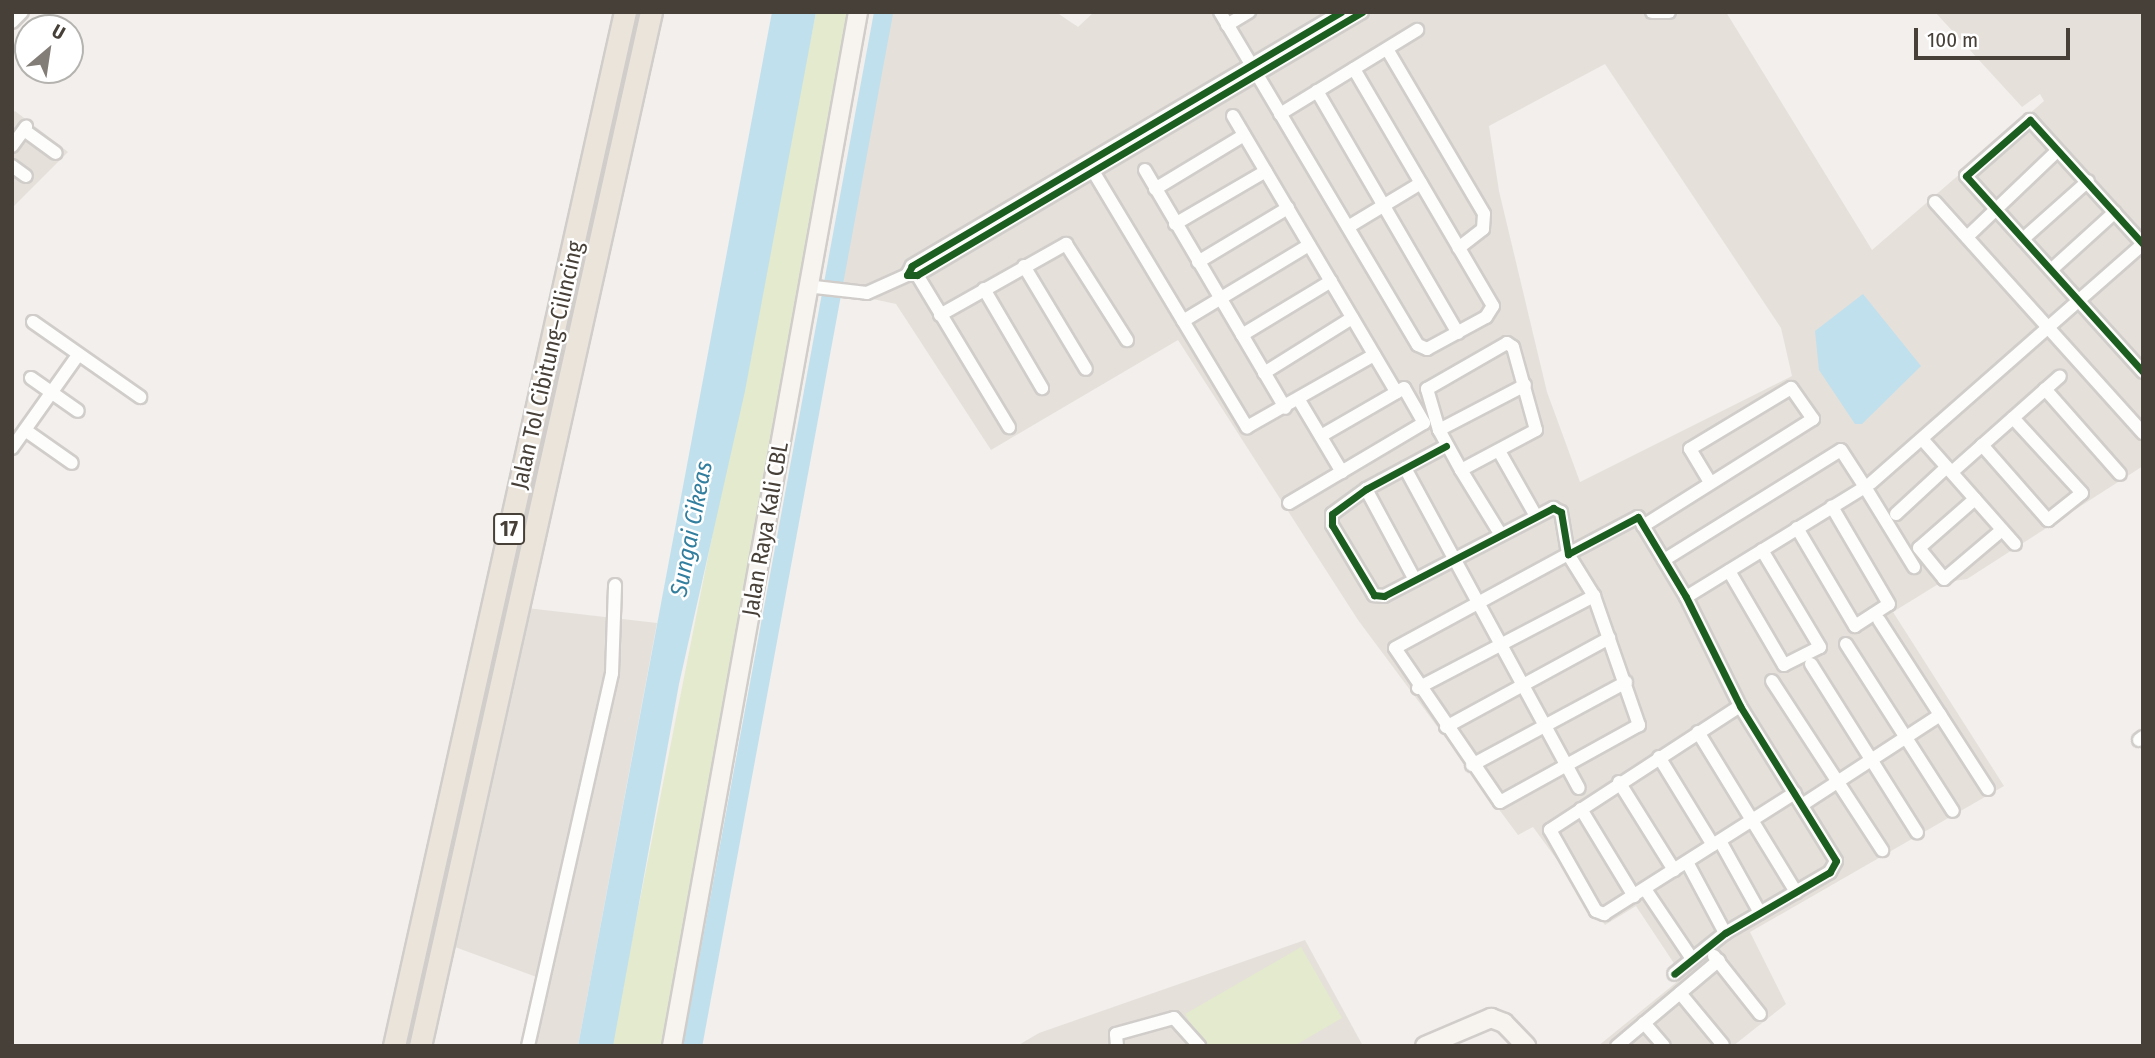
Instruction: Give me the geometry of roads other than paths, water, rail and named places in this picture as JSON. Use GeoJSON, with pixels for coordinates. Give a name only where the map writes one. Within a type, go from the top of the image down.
{"type":"FeatureCollection","features":[{"type":"Feature","properties":{"kind":"highway","name":"Jalan Tol Cibitung–Cilincing"},"geometry":{"type":"LineString","coordinates":[[394,1046],[625,12]]}},
{"type":"Feature","properties":{"kind":"highway","name":"Jalan Tol Cibitung–Cilincing"},"geometry":{"type":"LineString","coordinates":[[420,1046],[651,12]]}},
{"type":"Feature","properties":{"kind":"main road","name":"Jalan Raya Kali CBL"},"geometry":{"type":"LineString","coordinates":[[672,1046],[806,286],[858,12]]}},
{"type":"Feature","properties":{"kind":"main road"},"geometry":{"type":"LineString","coordinates":[[1425,1046],[1491,1018],[1504,1023],[1526,1046]]}},
{"type":"Feature","properties":{"kind":"street"},"geometry":{"type":"LineString","coordinates":[[12,23],[22,12]]}},
{"type":"Feature","properties":{"kind":"street"},"geometry":{"type":"LineString","coordinates":[[1220,12],[1420,348],[1432,348],[1486,317],[1493,306],[1354,69]]}},
{"type":"Feature","properties":{"kind":"street"},"geometry":{"type":"LineString","coordinates":[[1227,25],[1249,12]]}},
{"type":"Feature","properties":{"kind":"street"},"geometry":{"type":"LineString","coordinates":[[1254,70],[1340,12]]}},
{"type":"Feature","properties":{"kind":"street"},"geometry":{"type":"LineString","coordinates":[[806,286],[867,293],[912,272],[1254,70],[1362,12]]}},
{"type":"Feature","properties":{"kind":"street"},"geometry":{"type":"LineString","coordinates":[[1652,12],[1669,12]]}},
{"type":"Feature","properties":{"kind":"street"},"geometry":{"type":"LineString","coordinates":[[1280,114],[1417,30]]}},
{"type":"Feature","properties":{"kind":"street"},"geometry":{"type":"LineString","coordinates":[[1387,49],[1484,214],[1483,229],[1459,248]]}},
{"type":"Feature","properties":{"kind":"street"},"geometry":{"type":"LineString","coordinates":[[1317,91],[1387,205],[1458,333]]}},
{"type":"Feature","properties":{"kind":"street"},"geometry":{"type":"LineString","coordinates":[[1233,116],[1396,392]]}},
{"type":"Feature","properties":{"kind":"street"},"geometry":{"type":"LineString","coordinates":[[1686,597],[1868,485],[2078,301],[2141,240],[2030,120],[1966,176],[2078,301],[2143,372]]}},
{"type":"Feature","properties":{"kind":"street"},"geometry":{"type":"LineString","coordinates":[[12,146],[25,129],[56,153]]}},
{"type":"Feature","properties":{"kind":"street"},"geometry":{"type":"LineString","coordinates":[[1155,189],[1244,135]]}},
{"type":"Feature","properties":{"kind":"street"},"geometry":{"type":"LineString","coordinates":[[1967,237],[2057,151]]}},
{"type":"Feature","properties":{"kind":"street"},"geometry":{"type":"LineString","coordinates":[[12,166],[26,176]]}},
{"type":"Feature","properties":{"kind":"street"},"geometry":{"type":"LineString","coordinates":[[1091,167],[1245,425],[1254,427],[1374,355]]}},
{"type":"Feature","properties":{"kind":"street"},"geometry":{"type":"LineString","coordinates":[[1145,170],[1285,408]]}},
{"type":"Feature","properties":{"kind":"street"},"geometry":{"type":"LineString","coordinates":[[1175,224],[1266,171]]}},
{"type":"Feature","properties":{"kind":"street"},"geometry":{"type":"LineString","coordinates":[[2023,239],[2088,181]]}},
{"type":"Feature","properties":{"kind":"street"},"geometry":{"type":"LineString","coordinates":[[1348,227],[1421,183]]}},
{"type":"Feature","properties":{"kind":"street"},"geometry":{"type":"LineString","coordinates":[[1935,202],[2143,433]]}},
{"type":"Feature","properties":{"kind":"street"},"geometry":{"type":"LineString","coordinates":[[1198,262],[1288,208]]}},
{"type":"Feature","properties":{"kind":"street"},"geometry":{"type":"LineString","coordinates":[[2051,270],[2115,212]]}},
{"type":"Feature","properties":{"kind":"street"},"geometry":{"type":"LineString","coordinates":[[1183,321],[1309,245]]}},
{"type":"Feature","properties":{"kind":"street"},"geometry":{"type":"LineString","coordinates":[[940,315],[1024,266],[1070,246],[1126,340]]}},
{"type":"Feature","properties":{"kind":"street"},"geometry":{"type":"LineString","coordinates":[[1024,266],[1086,369]]}},
{"type":"Feature","properties":{"kind":"street"},"geometry":{"type":"LineString","coordinates":[[912,272],[1009,427]]}},
{"type":"Feature","properties":{"kind":"street"},"geometry":{"type":"LineString","coordinates":[[1242,335],[1331,281]]}},
{"type":"Feature","properties":{"kind":"street"},"geometry":{"type":"LineString","coordinates":[[984,289],[1042,388]]}},
{"type":"Feature","properties":{"kind":"street"},"geometry":{"type":"LineString","coordinates":[[1264,373],[1352,318]]}},
{"type":"Feature","properties":{"kind":"street"},"geometry":{"type":"LineString","coordinates":[[33,322],[139,397]]}},
{"type":"Feature","properties":{"kind":"street"},"geometry":{"type":"LineString","coordinates":[[1461,470],[1536,430],[1513,347],[1499,345],[1427,389],[1446,446],[1501,535]]}},
{"type":"Feature","properties":{"kind":"street"},"geometry":{"type":"LineString","coordinates":[[12,448],[78,355]]}},
{"type":"Feature","properties":{"kind":"street"},"geometry":{"type":"LineString","coordinates":[[1896,514],[1982,446],[2060,376]]}},
{"type":"Feature","properties":{"kind":"street"},"geometry":{"type":"LineString","coordinates":[[31,378],[78,411]]}},
{"type":"Feature","properties":{"kind":"street"},"geometry":{"type":"LineString","coordinates":[[1439,430],[1525,385]]}},
{"type":"Feature","properties":{"kind":"street"},"geometry":{"type":"LineString","coordinates":[[1289,503],[1424,423],[1404,388],[1321,436]]}},
{"type":"Feature","properties":{"kind":"street"},"geometry":{"type":"LineString","coordinates":[[1643,526],[1813,419],[1791,388],[1690,449],[1710,482]]}},
{"type":"Feature","properties":{"kind":"street"},"geometry":{"type":"LineString","coordinates":[[2045,389],[2120,474]]}},
{"type":"Feature","properties":{"kind":"street"},"geometry":{"type":"LineString","coordinates":[[1299,400],[1342,472]]}},
{"type":"Feature","properties":{"kind":"street"},"geometry":{"type":"LineString","coordinates":[[1982,446],[2048,520],[2082,493],[2012,418]]}},
{"type":"Feature","properties":{"kind":"street"},"geometry":{"type":"LineString","coordinates":[[25,430],[72,463]]}},
{"type":"Feature","properties":{"kind":"street"},"geometry":{"type":"LineString","coordinates":[[1922,439],[2015,544]]}},
{"type":"Feature","properties":{"kind":"street"},"geometry":{"type":"LineString","coordinates":[[1446,446],[1366,489],[1334,511],[1332,525],[1374,595],[1415,580],[1536,516],[1559,509],[1568,554],[1594,596],[1638,715],[1637,728],[1500,802],[1418,688],[1395,648],[1478,601],[1568,554],[1638,517],[1686,597],[1740,706],[1836,865],[1796,892],[1725,933],[1674,974]]}},
{"type":"Feature","properties":{"kind":"street"},"geometry":{"type":"LineString","coordinates":[[1499,450],[1536,516]]}},
{"type":"Feature","properties":{"kind":"street"},"geometry":{"type":"LineString","coordinates":[[1664,560],[1841,450],[1868,485],[1914,566]]}},
{"type":"Feature","properties":{"kind":"street"},"geometry":{"type":"LineString","coordinates":[[1405,468],[1579,788]]}},
{"type":"Feature","properties":{"kind":"street"},"geometry":{"type":"LineString","coordinates":[[1366,489],[1415,580]]}},
{"type":"Feature","properties":{"kind":"street"},"geometry":{"type":"LineString","coordinates":[[1975,499],[1919,548],[1944,579],[2002,530]]}},
{"type":"Feature","properties":{"kind":"street"},"geometry":{"type":"LineString","coordinates":[[1797,528],[1855,626],[1889,604],[1832,507]]}},
{"type":"Feature","properties":{"kind":"street"},"geometry":{"type":"LineString","coordinates":[[1729,570],[1784,665],[1820,647],[1762,550]]}},
{"type":"Feature","properties":{"kind":"street"},"geometry":{"type":"LineString","coordinates":[[528,1046],[612,673],[615,585]]}},
{"type":"Feature","properties":{"kind":"street"},"geometry":{"type":"LineString","coordinates":[[1418,688],[1594,596]]}},
{"type":"Feature","properties":{"kind":"street"},"geometry":{"type":"LineString","coordinates":[[1879,620],[1988,789]]}},
{"type":"Feature","properties":{"kind":"street"},"geometry":{"type":"LineString","coordinates":[[1446,727],[1609,638]]}},
{"type":"Feature","properties":{"kind":"street"},"geometry":{"type":"LineString","coordinates":[[1846,644],[1953,811]]}},
{"type":"Feature","properties":{"kind":"street"},"geometry":{"type":"LineString","coordinates":[[1811,664],[1917,832]]}},
{"type":"Feature","properties":{"kind":"street"},"geometry":{"type":"LineString","coordinates":[[1772,681],[1882,850]]}},
{"type":"Feature","properties":{"kind":"street"},"geometry":{"type":"LineString","coordinates":[[1472,765],[1626,682]]}},
{"type":"Feature","properties":{"kind":"street"},"geometry":{"type":"LineString","coordinates":[[1740,706],[1619,782],[1549,832],[1589,901],[1602,915],[1755,819],[1838,781],[1940,715]]}},
{"type":"Feature","properties":{"kind":"street"},"geometry":{"type":"LineString","coordinates":[[1698,732],[1755,819],[1796,892]]}},
{"type":"Feature","properties":{"kind":"street"},"geometry":{"type":"LineString","coordinates":[[1659,757],[1760,913]]}},
{"type":"Feature","properties":{"kind":"street"},"geometry":{"type":"LineString","coordinates":[[1619,782],[1674,870]]}},
{"type":"Feature","properties":{"kind":"street"},"geometry":{"type":"LineString","coordinates":[[1581,809],[1639,893],[1692,959]]}},
{"type":"Feature","properties":{"kind":"street"},"geometry":{"type":"LineString","coordinates":[[1687,862],[1725,933]]}},
{"type":"Feature","properties":{"kind":"street"},"geometry":{"type":"LineString","coordinates":[[1706,948],[1719,960],[1760,1014]]}},
{"type":"Feature","properties":{"kind":"street"},"geometry":{"type":"LineString","coordinates":[[1616,1046],[1719,960]]}},
{"type":"Feature","properties":{"kind":"street"},"geometry":{"type":"LineString","coordinates":[[1680,993],[1723,1045]]}},
{"type":"Feature","properties":{"kind":"street"},"geometry":{"type":"LineString","coordinates":[[1117,1046],[1116,1034],[1174,1018],[1199,1046]]}},
{"type":"Feature","properties":{"kind":"street"},"geometry":{"type":"LineString","coordinates":[[1644,1023],[1664,1046]]}},
{"type":"Feature","properties":{"kind":"water","name":"Sungai Cikeas"},"geometry":{"type":"Polygon","coordinates":[[[772,12],[816,12],[745,391],[679,684],[613,1046],[578,1046],[772,12]]]}},
{"type":"Feature","properties":{"kind":"water"},"geometry":{"type":"Polygon","coordinates":[[[1863,294],[1921,366],[1862,424],[1855,424],[1819,370],[1815,331],[1863,294]]]}},
{"type":"Feature","properties":{"kind":"waterway"},"geometry":{"type":"LineString","coordinates":[[692,1046],[883,12]]}}]}
